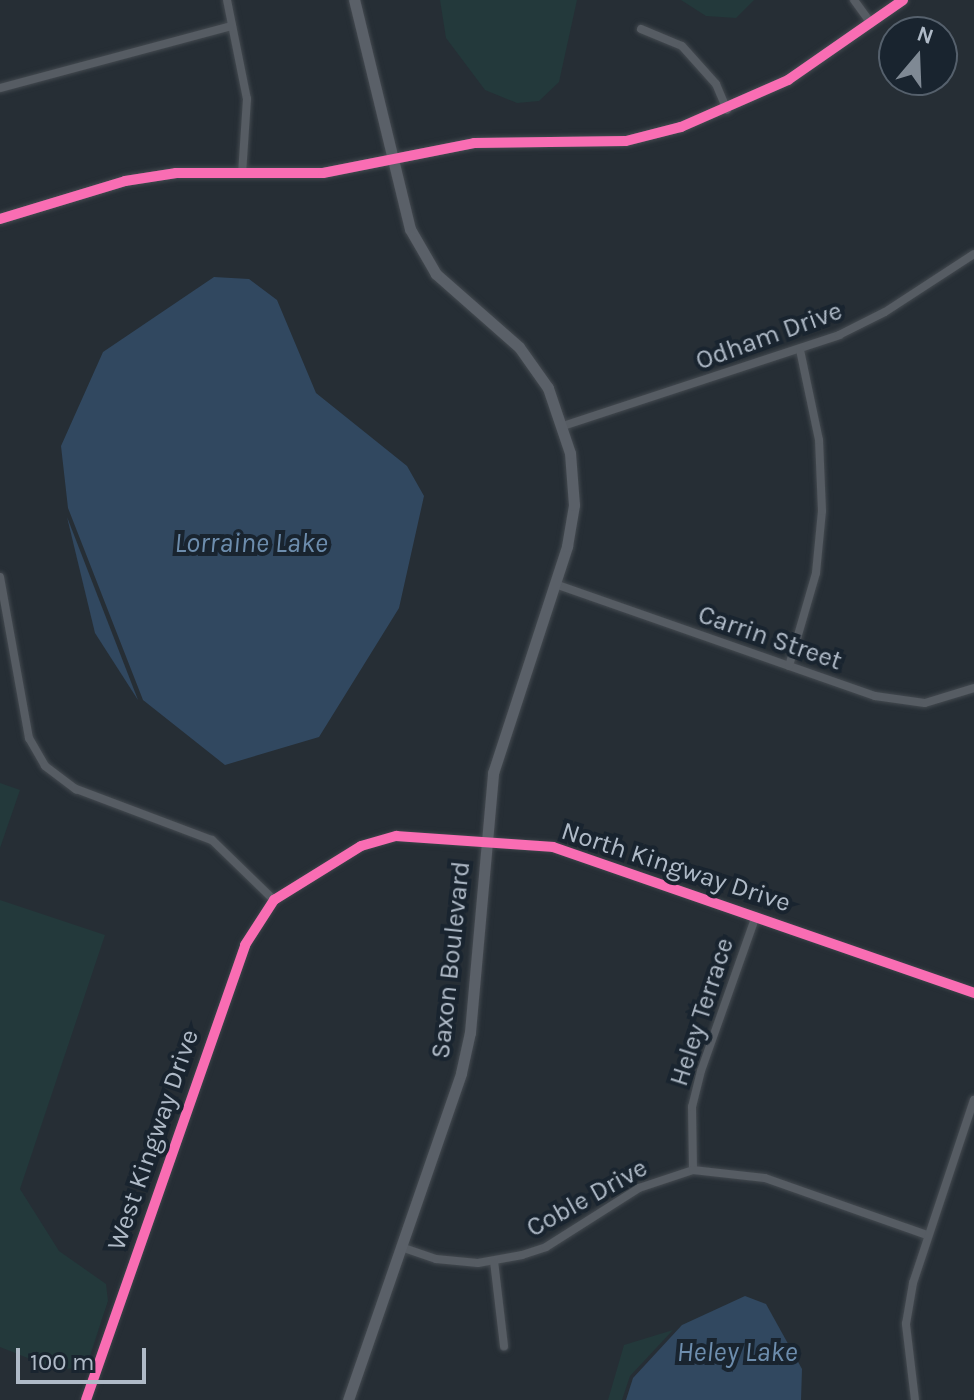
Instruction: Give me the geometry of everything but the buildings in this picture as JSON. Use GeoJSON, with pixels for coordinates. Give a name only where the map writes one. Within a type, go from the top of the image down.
{"type":"FeatureCollection","features":[{"type":"Feature","properties":{"kind":"main road","name":"Saxon Boulevard"},"geometry":{"type":"LineString","coordinates":[[348,1400],[461,1073],[470,1032],[486,842],[497,757],[555,584],[574,505],[563,426],[548,388],[520,348],[461,299],[420,251],[401,206],[354,0]]}},
{"type":"Feature","properties":{"kind":"street"},"geometry":{"type":"LineString","coordinates":[[227,0],[247,99],[242,174]]}},
{"type":"Feature","properties":{"kind":"street"},"geometry":{"type":"LineString","coordinates":[[854,0],[871,23]]}},
{"type":"Feature","properties":{"kind":"street"},"geometry":{"type":"LineString","coordinates":[[0,219],[125,181],[176,173],[323,173],[474,143],[626,141],[727,110],[788,80],[903,0]]}},
{"type":"Feature","properties":{"kind":"street"},"geometry":{"type":"LineString","coordinates":[[0,88],[232,26]]}},
{"type":"Feature","properties":{"kind":"street"},"geometry":{"type":"LineString","coordinates":[[641,29],[682,46],[716,84],[727,110]]}},
{"type":"Feature","properties":{"kind":"street","name":"Odham Drive"},"geometry":{"type":"LineString","coordinates":[[563,426],[800,350],[885,312],[974,254]]}},
{"type":"Feature","properties":{"kind":"street"},"geometry":{"type":"LineString","coordinates":[[789,666],[816,573],[822,511],[819,440],[800,350]]}},
{"type":"Feature","properties":{"kind":"street"},"geometry":{"type":"LineString","coordinates":[[0,577],[3,609],[36,753],[76,789],[212,840],[274,900]]}},
{"type":"Feature","properties":{"kind":"street","name":"Carrin Street"},"geometry":{"type":"LineString","coordinates":[[555,584],[789,666],[906,703],[952,698],[974,688]]}},
{"type":"Feature","properties":{"kind":"street","name":"North Kingway Drive"},"geometry":{"type":"LineString","coordinates":[[274,900],[332,862],[382,839],[486,842],[581,854],[974,993]]}},
{"type":"Feature","properties":{"kind":"street","name":"West Kingway Drive"},"geometry":{"type":"LineString","coordinates":[[87,1400],[245,945],[274,900]]}},
{"type":"Feature","properties":{"kind":"street","name":"Heley Terrace"},"geometry":{"type":"LineString","coordinates":[[693,1170],[692,1107],[701,1071],[756,916]]}},
{"type":"Feature","properties":{"kind":"street"},"geometry":{"type":"LineString","coordinates":[[915,1400],[906,1324],[927,1235],[974,1100]]}},
{"type":"Feature","properties":{"kind":"street","name":"Coble Drive"},"geometry":{"type":"LineString","coordinates":[[401,1247],[436,1259],[494,1261],[546,1247],[639,1188],[693,1170],[765,1178],[927,1235]]}},
{"type":"Feature","properties":{"kind":"street"},"geometry":{"type":"LineString","coordinates":[[494,1261],[504,1346]]}},
{"type":"Feature","properties":{"kind":"green space"},"geometry":{"type":"Polygon","coordinates":[[[440,0],[577,0],[559,82],[539,101],[517,103],[485,90],[446,38],[440,0]]]}},
{"type":"Feature","properties":{"kind":"green space"},"geometry":{"type":"Polygon","coordinates":[[[681,0],[754,0],[736,18],[706,16],[681,0]]]}},
{"type":"Feature","properties":{"kind":"green space"},"geometry":{"type":"Polygon","coordinates":[[[0,783],[20,790],[0,848],[0,783]]]}},
{"type":"Feature","properties":{"kind":"green space"},"geometry":{"type":"Polygon","coordinates":[[[0,900],[105,935],[20,1189],[59,1251],[106,1284],[108,1301],[89,1359],[75,1368],[58,1370],[0,1347],[0,900]]]}},
{"type":"Feature","properties":{"kind":"green space"},"geometry":{"type":"Polygon","coordinates":[[[673,1330],[630,1376],[622,1400],[608,1400],[624,1345],[673,1330]]]}},
{"type":"Feature","properties":{"kind":"water","name":"Lorraine Lake"},"geometry":{"type":"Polygon","coordinates":[[[214,277],[249,279],[277,300],[316,393],[407,466],[424,496],[399,608],[319,737],[225,765],[143,700],[68,508],[61,446],[103,352],[214,277]]]}},
{"type":"Feature","properties":{"kind":"water"},"geometry":{"type":"Polygon","coordinates":[[[67,517],[138,700],[95,633],[67,517]]]}},
{"type":"Feature","properties":{"kind":"water","name":"Heley Lake"},"geometry":{"type":"Polygon","coordinates":[[[745,1296],[766,1304],[802,1369],[801,1400],[626,1400],[633,1378],[682,1325],[745,1296]]]}},
{"type":"Feature","properties":{"kind":"cycle path"},"geometry":{"type":"LineString","coordinates":[[0,219],[125,181],[176,173],[323,173],[474,143],[626,141],[681,127],[788,80],[903,0]]}},
{"type":"Feature","properties":{"kind":"cycle path"},"geometry":{"type":"LineString","coordinates":[[86,1400],[245,945],[274,900],[361,846],[397,836],[553,847],[974,993]]}}]}
